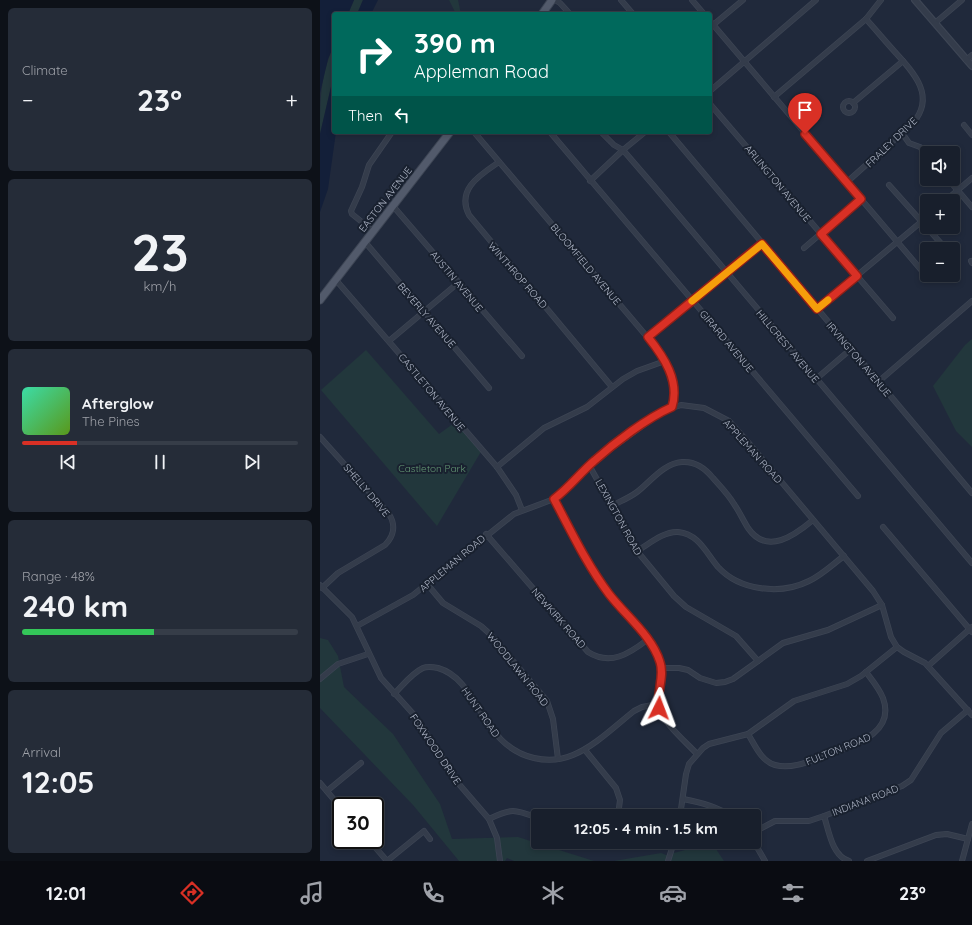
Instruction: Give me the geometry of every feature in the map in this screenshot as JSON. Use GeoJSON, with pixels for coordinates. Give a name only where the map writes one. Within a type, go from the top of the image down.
{"type":"FeatureCollection","features":[{"type":"Feature","properties":{"kind":"main road"},"geometry":{"type":"LineString","coordinates":[[544,12],[554,0]]}},
{"type":"Feature","properties":{"kind":"main road","name":"EASTON AVENUE"},"geometry":{"type":"LineString","coordinates":[[320,300],[448,134]]}},
{"type":"Feature","properties":{"kind":"main road","name":"EASTON AVENUE"},"geometry":{"type":"LineString","coordinates":[[320,295],[336,279]]}},
{"type":"Feature","properties":{"kind":"street"},"geometry":{"type":"LineString","coordinates":[[554,0],[560,3],[568,12]]}},
{"type":"Feature","properties":{"kind":"street"},"geometry":{"type":"LineString","coordinates":[[621,0],[631,12]]}},
{"type":"Feature","properties":{"kind":"street"},"geometry":{"type":"LineString","coordinates":[[692,0],[702,12]]}},
{"type":"Feature","properties":{"kind":"street"},"geometry":{"type":"LineString","coordinates":[[743,0],[712,23],[920,268]]}},
{"type":"Feature","properties":{"kind":"street"},"geometry":{"type":"LineString","coordinates":[[712,89],[816,0]]}},
{"type":"Feature","properties":{"kind":"street"},"geometry":{"type":"LineString","coordinates":[[774,97],[866,20],[881,0]]}},
{"type":"Feature","properties":{"kind":"street"},"geometry":{"type":"LineString","coordinates":[[915,0],[972,66]]}},
{"type":"Feature","properties":{"kind":"street"},"geometry":{"type":"LineString","coordinates":[[935,23],[962,0]]}},
{"type":"Feature","properties":{"kind":"street","name":"FRALEY DRIVE"},"geometry":{"type":"LineString","coordinates":[[847,182],[902,134],[917,118],[923,103],[919,81],[866,20]]}},
{"type":"Feature","properties":{"kind":"street"},"geometry":{"type":"LineString","coordinates":[[966,60],[972,55]]}},
{"type":"Feature","properties":{"kind":"street"},"geometry":{"type":"LineString","coordinates":[[853,103],[903,61]]}},
{"type":"Feature","properties":{"kind":"street","name":"ARLINGTON AVENUE"},"geometry":{"type":"LineString","coordinates":[[712,106],[893,318]]}},
{"type":"Feature","properties":{"kind":"street"},"geometry":{"type":"LineString","coordinates":[[964,125],[972,135]]}},
{"type":"Feature","properties":{"kind":"street"},"geometry":{"type":"LineString","coordinates":[[373,231],[352,214],[351,211],[362,188],[369,165],[391,134]]}},
{"type":"Feature","properties":{"kind":"street","name":"BLOOMFIELD AVENUE"},"geometry":{"type":"LineString","coordinates":[[476,134],[648,337],[670,370],[674,390],[672,407]]}},
{"type":"Feature","properties":{"kind":"street","name":"GIRARD AVENUE"},"geometry":{"type":"LineString","coordinates":[[552,134],[858,496]]}},
{"type":"Feature","properties":{"kind":"street","name":"HILLCREST AVENUE"},"geometry":{"type":"LineString","coordinates":[[604,134],[614,145],[623,150],[972,563]]}},
{"type":"Feature","properties":{"kind":"street"},"geometry":{"type":"LineString","coordinates":[[590,181],[643,134]]}},
{"type":"Feature","properties":{"kind":"street","name":"IRVINGTON AVENUE"},"geometry":{"type":"LineString","coordinates":[[671,134],[972,493]]}},
{"type":"Feature","properties":{"kind":"street"},"geometry":{"type":"LineString","coordinates":[[902,134],[909,143],[920,147]]}},
{"type":"Feature","properties":{"kind":"street","name":"WINTHROP ROAD"},"geometry":{"type":"LineString","coordinates":[[499,162],[476,179],[468,188],[465,199],[468,215],[612,387]]}},
{"type":"Feature","properties":{"kind":"street"},"geometry":{"type":"LineString","coordinates":[[954,194],[972,178]]}},
{"type":"Feature","properties":{"kind":"street"},"geometry":{"type":"LineString","coordinates":[[889,185],[920,221]]}},
{"type":"Feature","properties":{"kind":"street"},"geometry":{"type":"LineString","coordinates":[[954,186],[972,208]]}},
{"type":"Feature","properties":{"kind":"street"},"geometry":{"type":"LineString","coordinates":[[804,248],[861,199]]}},
{"type":"Feature","properties":{"kind":"street","name":"AUSTIN AVENUE"},"geometry":{"type":"LineString","coordinates":[[393,206],[522,356]]}},
{"type":"Feature","properties":{"kind":"street"},"geometry":{"type":"LineString","coordinates":[[817,309],[920,223]]}},
{"type":"Feature","properties":{"kind":"street"},"geometry":{"type":"LineString","coordinates":[[932,234],[940,242]]}},
{"type":"Feature","properties":{"kind":"street","name":"BEVERLY AVENUE"},"geometry":{"type":"LineString","coordinates":[[364,242],[489,388]]}},
{"type":"Feature","properties":{"kind":"street"},"geometry":{"type":"LineString","coordinates":[[648,337],[762,244]]}},
{"type":"Feature","properties":{"kind":"street","name":"CASTLETON AVENUE"},"geometry":{"type":"LineString","coordinates":[[336,279],[497,467],[516,495],[522,510]]}},
{"type":"Feature","properties":{"kind":"street"},"geometry":{"type":"LineString","coordinates":[[389,341],[458,282]]}},
{"type":"Feature","properties":{"kind":"street"},"geometry":{"type":"LineString","coordinates":[[878,382],[972,301]]}},
{"type":"Feature","properties":{"kind":"street"},"geometry":{"type":"LineString","coordinates":[[816,379],[851,349]]}},
{"type":"Feature","properties":{"kind":"street"},"geometry":{"type":"LineString","coordinates":[[497,467],[544,428],[587,407],[612,387],[636,371],[665,361]]}},
{"type":"Feature","properties":{"kind":"street","name":"APPLEMAN ROAD"},"geometry":{"type":"LineString","coordinates":[[357,626],[387,611],[427,584],[486,534],[514,514],[554,499],[562,493],[589,465],[648,420],[672,407],[691,405],[704,408],[728,421],[844,556],[882,604],[891,637],[897,647]]}},
{"type":"Feature","properties":{"kind":"street","name":"SHELLY DRIVE"},"geometry":{"type":"LineString","coordinates":[[320,437],[389,514],[394,524],[390,540],[385,545],[338,573],[321,587]]}},
{"type":"Feature","properties":{"kind":"street"},"geometry":{"type":"LineString","coordinates":[[613,505],[637,492],[668,466],[683,462],[700,465],[707,470],[734,503],[748,528],[758,537],[768,540],[782,541],[796,534],[813,520]]}},
{"type":"Feature","properties":{"kind":"street","name":"LEXINGTON ROAD"},"geometry":{"type":"LineString","coordinates":[[589,465],[613,505],[637,551],[674,596],[686,607],[736,636],[758,661]]}},
{"type":"Feature","properties":{"kind":"street"},"geometry":{"type":"LineString","coordinates":[[554,499],[593,570],[609,594],[655,652],[662,668],[658,704],[662,716],[697,754]]}},
{"type":"Feature","properties":{"kind":"street"},"geometry":{"type":"LineString","coordinates":[[883,527],[971,630],[928,666]]}},
{"type":"Feature","properties":{"kind":"street"},"geometry":{"type":"LineString","coordinates":[[637,551],[664,535],[675,532],[685,534],[698,540],[718,566],[738,581],[757,587],[771,589],[794,586],[808,582],[844,556]]}},
{"type":"Feature","properties":{"kind":"street","name":"NEWKIRK ROAD"},"geometry":{"type":"LineString","coordinates":[[486,534],[588,652],[596,656],[616,658],[630,653],[647,640]]}},
{"type":"Feature","properties":{"kind":"street","name":"WOODLAWN ROAD"},"geometry":{"type":"LineString","coordinates":[[427,584],[443,604],[481,626],[491,635],[547,702],[553,719],[558,759]]}},
{"type":"Feature","properties":{"kind":"street","name":"FOXWOOD DRIVE"},"geometry":{"type":"LineString","coordinates":[[321,587],[348,612],[357,626],[368,654],[381,678],[416,717],[458,783],[489,819],[499,845],[500,861]]}},
{"type":"Feature","properties":{"kind":"street"},"geometry":{"type":"LineString","coordinates":[[662,668],[688,670],[705,680],[720,683],[733,679],[783,643],[828,630],[882,604]]}},
{"type":"Feature","properties":{"kind":"street"},"geometry":{"type":"LineString","coordinates":[[681,809],[686,774],[689,764],[697,754],[709,744],[748,734],[794,700],[847,684],[866,672],[897,647],[928,666],[972,715]]}},
{"type":"Feature","properties":{"kind":"street"},"geometry":{"type":"LineString","coordinates":[[320,679],[338,664],[368,654]]}},
{"type":"Feature","properties":{"kind":"street","name":"HUNT ROAD"},"geometry":{"type":"LineString","coordinates":[[394,694],[415,673],[423,668],[436,668],[446,671],[461,684],[506,746],[525,756],[542,760],[572,756],[585,750],[634,710],[658,704]]}},
{"type":"Feature","properties":{"kind":"street","name":"FULTON ROAD"},"geometry":{"type":"LineString","coordinates":[[748,734],[764,759],[775,765],[783,766],[795,766],[869,738],[880,726],[884,718],[885,706],[879,690],[866,672]]}},
{"type":"Feature","properties":{"kind":"street","name":"INDIANA ROAD"},"geometry":{"type":"LineString","coordinates":[[761,828],[775,821],[809,821],[907,783],[941,733],[968,710]]}},
{"type":"Feature","properties":{"kind":"street"},"geometry":{"type":"LineString","coordinates":[[585,750],[616,788],[620,800],[619,809]]}},
{"type":"Feature","properties":{"kind":"street"},"geometry":{"type":"LineString","coordinates":[[327,791],[361,763]]}},
{"type":"Feature","properties":{"kind":"street"},"geometry":{"type":"LineString","coordinates":[[320,783],[332,797]]}},
{"type":"Feature","properties":{"kind":"street"},"geometry":{"type":"LineString","coordinates":[[683,799],[701,802],[718,809]]}},
{"type":"Feature","properties":{"kind":"street"},"geometry":{"type":"LineString","coordinates":[[489,819],[509,810],[531,816]]}},
{"type":"Feature","properties":{"kind":"street"},"geometry":{"type":"LineString","coordinates":[[824,816],[837,851],[842,858],[849,861]]}},
{"type":"Feature","properties":{"kind":"street"},"geometry":{"type":"LineString","coordinates":[[962,861],[972,825]]}},
{"type":"Feature","properties":{"kind":"street"},"geometry":{"type":"LineString","coordinates":[[377,849],[387,861],[424,831],[430,839]]}},
{"type":"Feature","properties":{"kind":"street"},"geometry":{"type":"LineString","coordinates":[[867,861],[936,835],[947,834],[968,839]]}},
{"type":"Feature","properties":{"kind":"street"},"geometry":{"type":"LineString","coordinates":[[668,861],[672,849]]}},
{"type":"Feature","properties":{"kind":"street"},"geometry":{"type":"LineString","coordinates":[[758,849],[765,861]]}},
{"type":"Feature","properties":{"kind":"green space"},"geometry":{"type":"Polygon","coordinates":[[[354,0],[363,0],[358,12],[349,12],[354,0]]]}},
{"type":"Feature","properties":{"kind":"green space"},"geometry":{"type":"Polygon","coordinates":[[[449,0],[458,0],[461,12],[455,12],[449,0]]]}},
{"type":"Feature","properties":{"kind":"green space"},"geometry":{"type":"Polygon","coordinates":[[[332,50],[332,83],[320,134],[320,110],[323,78],[332,50]]]}},
{"type":"Feature","properties":{"kind":"green space"},"geometry":{"type":"Polygon","coordinates":[[[972,339],[972,447],[956,431],[933,386],[965,345],[972,339]]]}},
{"type":"Feature","properties":{"kind":"green space","name":"Castleton Park"},"geometry":{"type":"Polygon","coordinates":[[[366,350],[439,434],[457,421],[482,450],[437,526],[321,390],[366,350]]]}},
{"type":"Feature","properties":{"kind":"green space"},"geometry":{"type":"Polygon","coordinates":[[[320,638],[328,640],[338,656],[344,687],[393,734],[440,804],[452,839],[518,837],[531,841],[531,849],[556,849],[594,861],[514,861],[507,858],[505,861],[459,861],[413,805],[320,708],[320,638]]]}},
{"type":"Feature","properties":{"kind":"green space"},"geometry":{"type":"Polygon","coordinates":[[[689,849],[716,849],[724,861],[614,861],[661,853],[666,855],[689,849]]]}},
{"type":"Feature","properties":{"kind":"water"},"geometry":{"type":"Polygon","coordinates":[[[320,0],[354,0],[349,12],[332,12],[332,50],[328,59],[320,93],[320,0]]]}},
{"type":"Feature","properties":{"kind":"water"},"geometry":{"type":"Polygon","coordinates":[[[363,0],[378,0],[372,12],[358,12],[363,0]]]}},
{"type":"Feature","properties":{"kind":"water"},"geometry":{"type":"Polygon","coordinates":[[[332,83],[332,134],[336,134],[328,189],[320,212],[320,134],[332,83]]]}},
{"type":"Feature","properties":{"kind":"slow traffic"},"geometry":{"type":"LineString","coordinates":[[692,301],[762,244],[817,309],[828,300]]}},
{"type":"Feature","properties":{"kind":"route"},"geometry":{"type":"LineString","coordinates":[[659,708],[658,704],[662,673],[659,658],[640,629],[609,594],[593,570],[554,499],[562,493],[594,460],[648,420],[672,407],[674,390],[670,370],[659,351],[648,337],[759,246],[762,244],[817,309],[857,276],[821,234],[861,199],[805,134]]}}]}
